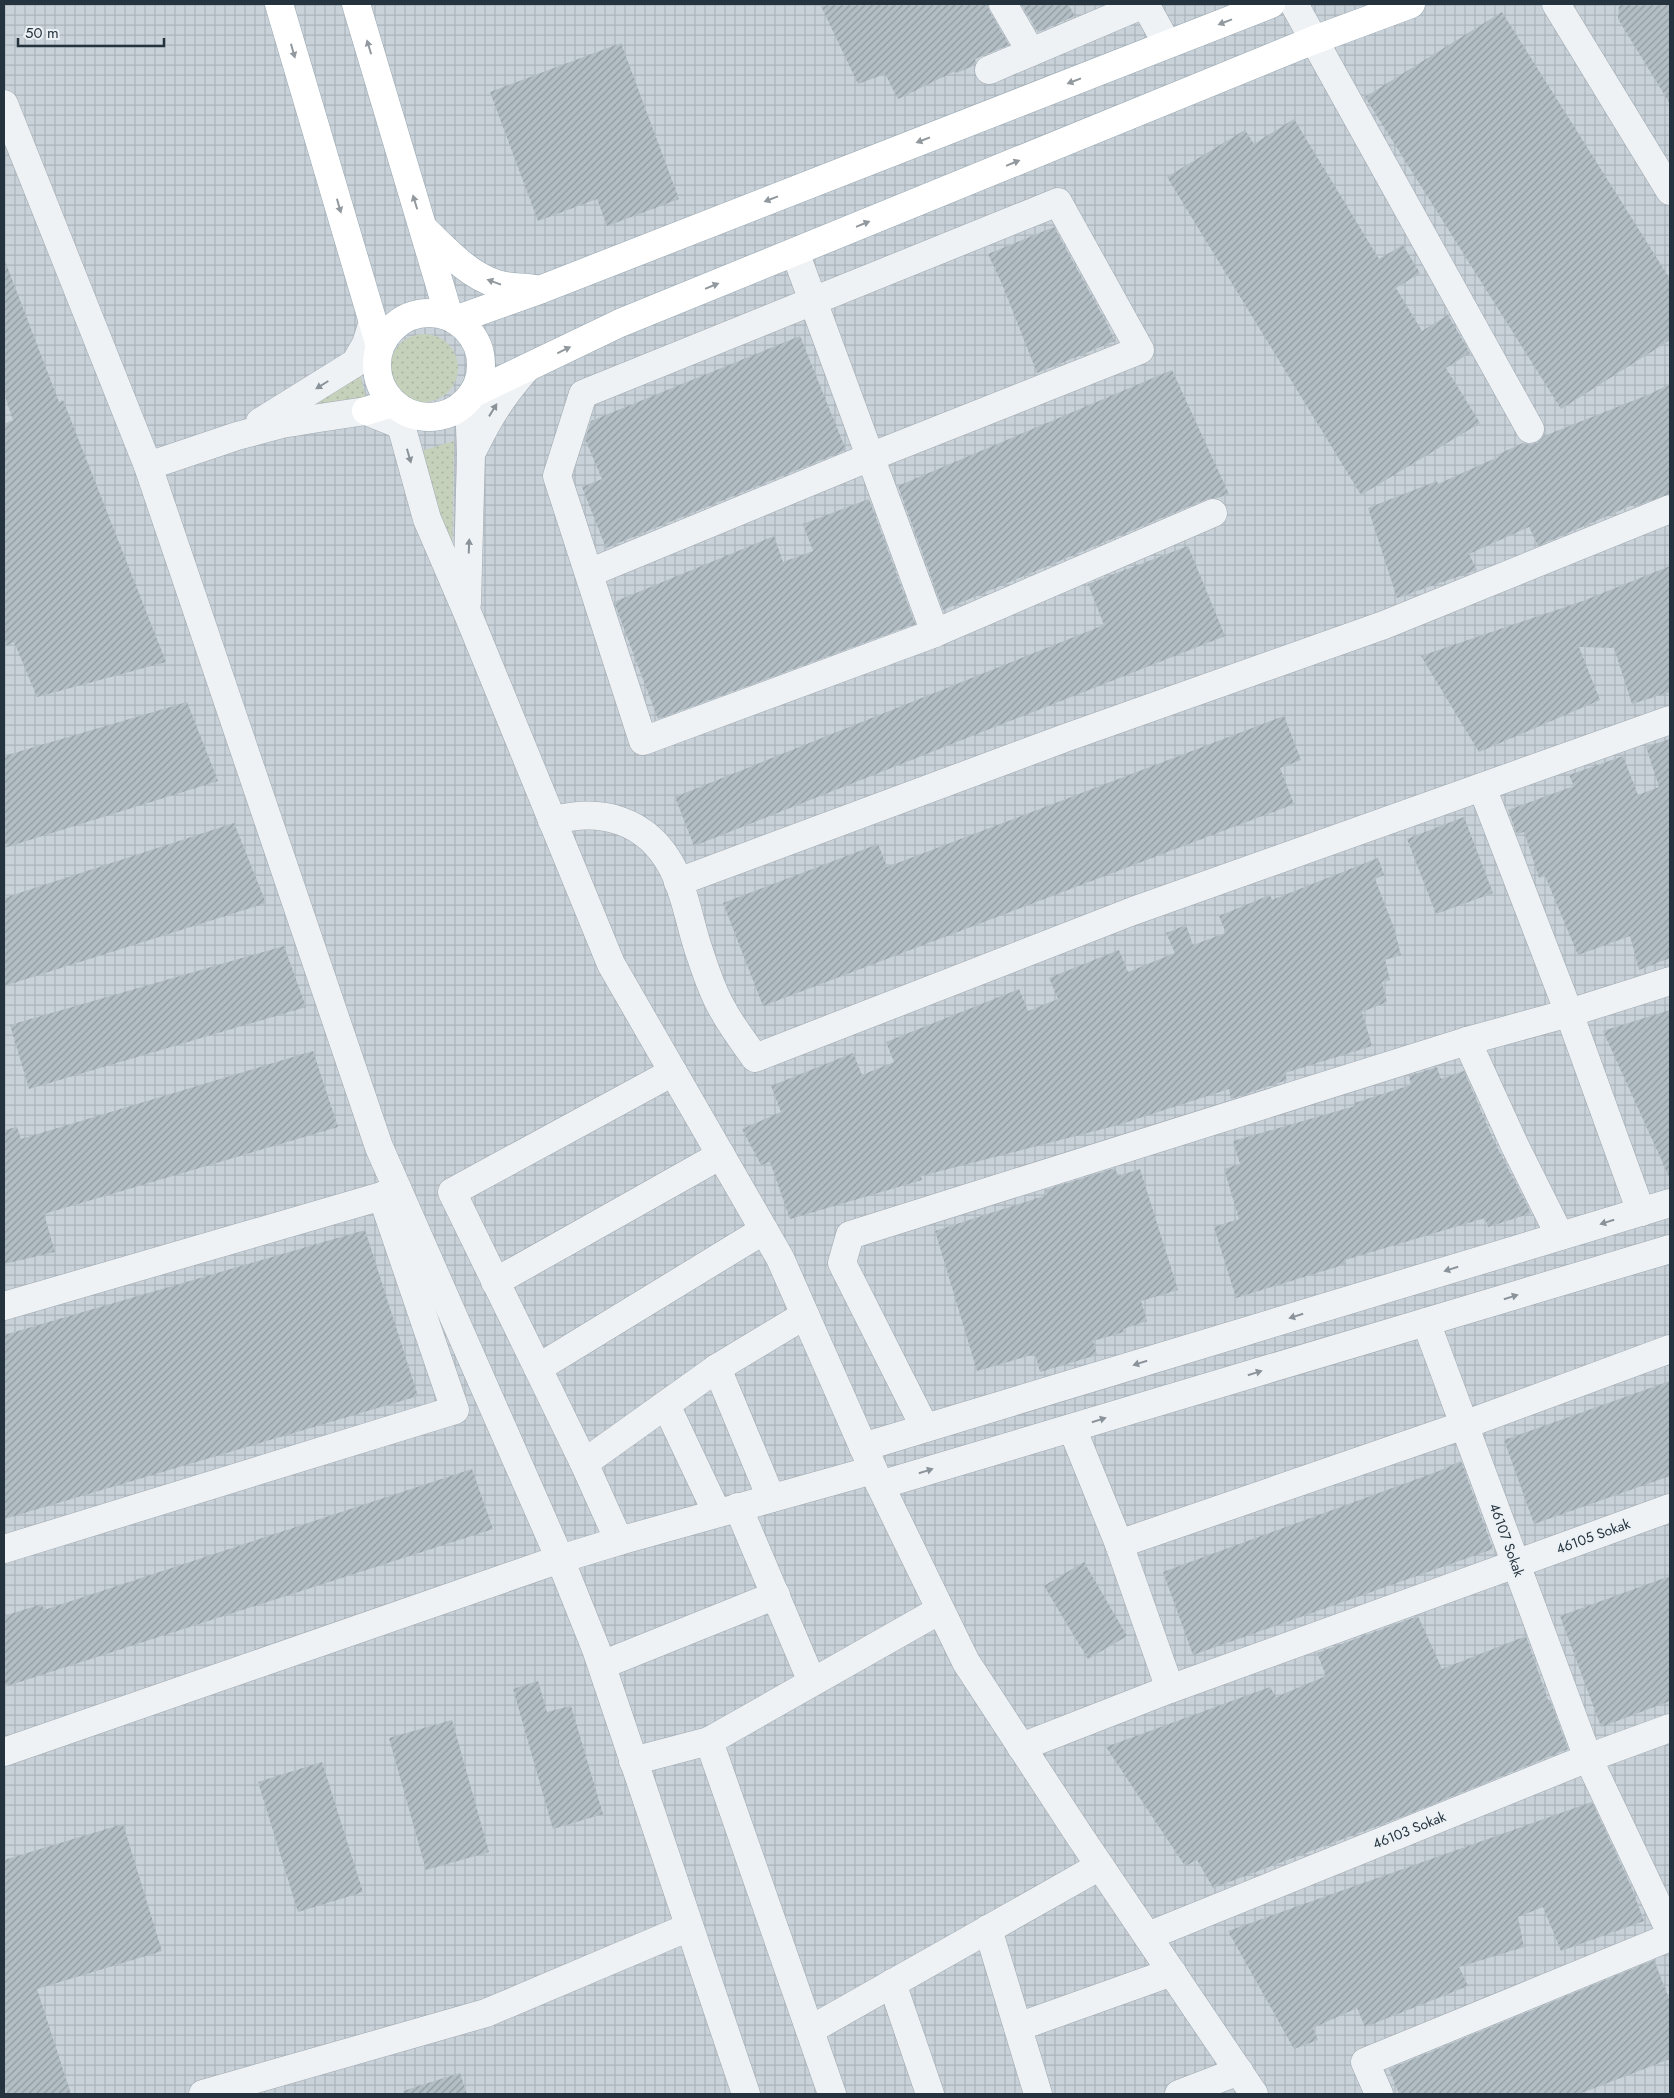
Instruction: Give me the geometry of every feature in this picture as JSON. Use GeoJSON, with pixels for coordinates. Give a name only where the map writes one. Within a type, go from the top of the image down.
{"type":"FeatureCollection","features":[{"type":"Feature","properties":{"kind":"main road"},"geometry":{"type":"LineString","coordinates":[[279,4],[377,340],[376,364],[379,382],[397,412]]}},
{"type":"Feature","properties":{"kind":"main road"},"geometry":{"type":"LineString","coordinates":[[356,4],[452,318]]}},
{"type":"Feature","properties":{"kind":"main road"},"geometry":{"type":"LineString","coordinates":[[452,318],[542,289],[1271,4]]}},
{"type":"Feature","properties":{"kind":"main road"},"geometry":{"type":"LineString","coordinates":[[470,397],[620,323],[1314,40],[1411,4]]}},
{"type":"Feature","properties":{"kind":"main road"},"geometry":{"type":"LineString","coordinates":[[423,228],[455,259],[474,273],[497,284],[542,289]]}},
{"type":"Feature","properties":{"kind":"main road"},"geometry":{"type":"LineString","coordinates":[[366,411],[397,412],[418,417],[437,418],[454,412],[470,397],[478,386],[482,370],[481,353],[474,338],[464,325],[452,318],[433,312],[416,314],[401,320],[377,340]]}},
{"type":"Feature","properties":{"kind":"street"},"geometry":{"type":"LineString","coordinates":[[1003,4],[1031,52]]}},
{"type":"Feature","properties":{"kind":"street"},"geometry":{"type":"LineString","coordinates":[[989,70],[1031,52],[1092,14],[1145,4],[1168,44]]}},
{"type":"Feature","properties":{"kind":"street"},"geometry":{"type":"LineString","coordinates":[[1294,4],[1530,429]]}},
{"type":"Feature","properties":{"kind":"street"},"geometry":{"type":"LineString","coordinates":[[1556,4],[1670,191]]}},
{"type":"Feature","properties":{"kind":"street"},"geometry":{"type":"LineString","coordinates":[[4,104],[148,466],[379,1147],[389,1192],[455,1410],[4,1549]]}},
{"type":"Feature","properties":{"kind":"street"},"geometry":{"type":"LineString","coordinates":[[589,573],[870,457],[1140,350],[1058,202],[583,394],[557,476],[643,742],[935,633],[1213,513]]}},
{"type":"Feature","properties":{"kind":"street"},"geometry":{"type":"LineString","coordinates":[[795,252],[935,633]]}},
{"type":"Feature","properties":{"kind":"street"},"geometry":{"type":"LineString","coordinates":[[237,436],[355,363],[366,344],[377,340]]}},
{"type":"Feature","properties":{"kind":"street"},"geometry":{"type":"LineString","coordinates":[[471,454],[490,414],[504,393],[527,368]]}},
{"type":"Feature","properties":{"kind":"street"},"geometry":{"type":"LineString","coordinates":[[467,612],[471,454],[470,397]]}},
{"type":"Feature","properties":{"kind":"street"},"geometry":{"type":"LineString","coordinates":[[148,466],[237,436],[282,424],[366,411]]}},
{"type":"Feature","properties":{"kind":"street"},"geometry":{"type":"LineString","coordinates":[[397,412],[427,519],[611,964],[780,1258],[872,1467],[966,1662],[1100,1866],[1254,2094]]}},
{"type":"Feature","properties":{"kind":"street"},"geometry":{"type":"LineString","coordinates":[[678,882],[1065,738],[1384,625],[1670,509]]}},
{"type":"Feature","properties":{"kind":"street"},"geometry":{"type":"LineString","coordinates":[[552,821],[566,817],[610,816],[626,822],[653,842],[672,868],[678,882],[700,954],[722,1009],[755,1058],[1133,911],[1670,720]]}},
{"type":"Feature","properties":{"kind":"street"},"geometry":{"type":"LineString","coordinates":[[1482,787],[1569,1013],[1641,1212]]}},
{"type":"Feature","properties":{"kind":"street"},"geometry":{"type":"LineString","coordinates":[[925,1428],[842,1263],[850,1235],[1467,1041],[1569,1013],[1670,981]]}},
{"type":"Feature","properties":{"kind":"street"},"geometry":{"type":"LineString","coordinates":[[1467,1041],[1515,1146],[1560,1236]]}},
{"type":"Feature","properties":{"kind":"street"},"geometry":{"type":"LineString","coordinates":[[619,1541],[584,1463],[452,1192],[674,1072]]}},
{"type":"Feature","properties":{"kind":"street"},"geometry":{"type":"LineString","coordinates":[[495,1282],[721,1155]]}},
{"type":"Feature","properties":{"kind":"street"},"geometry":{"type":"LineString","coordinates":[[4,1306],[389,1192]]}},
{"type":"Feature","properties":{"kind":"street"},"geometry":{"type":"LineString","coordinates":[[389,1192],[560,1559],[602,1666],[746,2094]]}},
{"type":"Feature","properties":{"kind":"street"},"geometry":{"type":"LineString","coordinates":[[872,1467],[925,1428],[1670,1203]]}},
{"type":"Feature","properties":{"kind":"street"},"geometry":{"type":"LineString","coordinates":[[538,1368],[764,1230]]}},
{"type":"Feature","properties":{"kind":"street"},"geometry":{"type":"LineString","coordinates":[[4,1752],[560,1559],[619,1541],[872,1467],[1072,1428],[1670,1249]]}},
{"type":"Feature","properties":{"kind":"street"},"geometry":{"type":"LineString","coordinates":[[584,1463],[717,1368],[805,1315]]}},
{"type":"Feature","properties":{"kind":"street","name":"46107 Sokak"},"geometry":{"type":"LineString","coordinates":[[1426,1322],[1588,1758],[1670,1931]]}},
{"type":"Feature","properties":{"kind":"street"},"geometry":{"type":"LineString","coordinates":[[1119,1544],[1464,1425],[1670,1349]]}},
{"type":"Feature","properties":{"kind":"street"},"geometry":{"type":"LineString","coordinates":[[717,1368],[771,1498]]}},
{"type":"Feature","properties":{"kind":"street"},"geometry":{"type":"LineString","coordinates":[[666,1404],[776,1595],[812,1682]]}},
{"type":"Feature","properties":{"kind":"street"},"geometry":{"type":"LineString","coordinates":[[1072,1428],[1119,1544],[1170,1689]]}},
{"type":"Feature","properties":{"kind":"street","name":"46105 Sokak"},"geometry":{"type":"LineString","coordinates":[[1021,1747],[1170,1689],[1670,1508]]}},
{"type":"Feature","properties":{"kind":"street"},"geometry":{"type":"LineString","coordinates":[[602,1666],[776,1595]]}},
{"type":"Feature","properties":{"kind":"street"},"geometry":{"type":"LineString","coordinates":[[633,1761],[709,1741],[940,1610]]}},
{"type":"Feature","properties":{"kind":"street","name":"46103 Sokak"},"geometry":{"type":"LineString","coordinates":[[1148,1936],[1588,1758],[1670,1728]]}},
{"type":"Feature","properties":{"kind":"street"},"geometry":{"type":"LineString","coordinates":[[709,1741],[832,2094]]}},
{"type":"Feature","properties":{"kind":"street"},"geometry":{"type":"LineString","coordinates":[[810,2030],[1100,1866]]}},
{"type":"Feature","properties":{"kind":"street"},"geometry":{"type":"LineString","coordinates":[[203,2094],[486,2013],[689,1927]]}},
{"type":"Feature","properties":{"kind":"street"},"geometry":{"type":"LineString","coordinates":[[988,1929],[1038,2094]]}},
{"type":"Feature","properties":{"kind":"street"},"geometry":{"type":"LineString","coordinates":[[1379,2094],[1365,2062],[1670,1937]]}},
{"type":"Feature","properties":{"kind":"street"},"geometry":{"type":"LineString","coordinates":[[1018,2027],[1172,1972]]}},
{"type":"Feature","properties":{"kind":"street"},"geometry":{"type":"LineString","coordinates":[[892,1983],[930,2094]]}},
{"type":"Feature","properties":{"kind":"street"},"geometry":{"type":"LineString","coordinates":[[1178,2094],[1239,2071]]}},
{"type":"Feature","properties":{"kind":"shaded area"},"geometry":{"type":"Polygon","coordinates":[[[4,4],[1670,4],[1670,2094],[4,2094],[4,4]]]}},
{"type":"Feature","properties":{"kind":"green space"},"geometry":{"type":"Polygon","coordinates":[[[417,334],[431,334],[443,339],[453,349],[458,361],[458,375],[453,387],[443,397],[431,402],[417,402],[405,397],[395,387],[390,375],[390,361],[395,349],[405,339],[417,334]]]}},
{"type":"Feature","properties":{"kind":"green space"},"geometry":{"type":"Polygon","coordinates":[[[360,373],[367,403],[286,417],[360,373]]]}},
{"type":"Feature","properties":{"kind":"green space"},"geometry":{"type":"Polygon","coordinates":[[[454,441],[452,563],[421,451],[454,441]]]}},
{"type":"Feature","properties":{"kind":"building"},"geometry":{"type":"Polygon","coordinates":[[[820,4],[987,4],[1009,45],[975,59],[975,65],[957,73],[955,71],[898,99],[885,74],[858,84],[820,4]]]}},
{"type":"Feature","properties":{"kind":"building"},"geometry":{"type":"Polygon","coordinates":[[[1021,4],[1068,4],[1075,16],[1038,32],[1021,4]]]}},
{"type":"Feature","properties":{"kind":"building"},"geometry":{"type":"Polygon","coordinates":[[[1619,4],[1670,4],[1670,104],[1618,19],[1619,4]]]}},
{"type":"Feature","properties":{"kind":"building"},"geometry":{"type":"Polygon","coordinates":[[[1502,12],[1670,279],[1670,340],[1561,409],[1365,97],[1502,12]]]}},
{"type":"Feature","properties":{"kind":"building"},"geometry":{"type":"Polygon","coordinates":[[[621,43],[679,199],[607,226],[597,199],[538,221],[490,92],[621,43]]]}},
{"type":"Feature","properties":{"kind":"building"},"geometry":{"type":"Polygon","coordinates":[[[1294,119],[1379,259],[1403,245],[1420,273],[1396,288],[1422,331],[1448,315],[1470,353],[1446,368],[1480,423],[1361,495],[1167,177],[1245,130],[1254,144],[1294,119]]]}},
{"type":"Feature","properties":{"kind":"building"},"geometry":{"type":"Polygon","coordinates":[[[1054,227],[1115,341],[1037,373],[1002,284],[988,254],[1054,227]]]}},
{"type":"Feature","properties":{"kind":"building"},"geometry":{"type":"Polygon","coordinates":[[[5,261],[59,402],[63,400],[166,662],[37,697],[14,642],[4,647],[4,424],[13,420],[4,394],[5,261]]]}},
{"type":"Feature","properties":{"kind":"building"},"geometry":{"type":"Polygon","coordinates":[[[800,336],[846,450],[606,548],[582,487],[602,479],[585,439],[591,421],[800,336]]]}},
{"type":"Feature","properties":{"kind":"building"},"geometry":{"type":"Polygon","coordinates":[[[1172,370],[1229,494],[1207,499],[943,610],[898,486],[1172,370]]]}},
{"type":"Feature","properties":{"kind":"building"},"geometry":{"type":"Polygon","coordinates":[[[1670,384],[1670,494],[1638,505],[1637,503],[1538,546],[1529,527],[1469,554],[1477,570],[1397,598],[1368,508],[1437,481],[1438,484],[1498,457],[1497,455],[1523,443],[1530,445],[1537,443],[1544,436],[1650,394],[1670,384]]]}},
{"type":"Feature","properties":{"kind":"building"},"geometry":{"type":"Polygon","coordinates":[[[869,499],[915,624],[658,719],[614,602],[774,536],[783,562],[813,551],[803,524],[869,499]]]}},
{"type":"Feature","properties":{"kind":"building"},"geometry":{"type":"Polygon","coordinates":[[[1188,546],[1225,636],[694,846],[675,797],[1104,625],[1088,584],[1188,546]]]}},
{"type":"Feature","properties":{"kind":"building"},"geometry":{"type":"Polygon","coordinates":[[[1670,566],[1670,692],[1632,704],[1614,648],[1579,647],[1600,700],[1479,752],[1421,656],[1583,601],[1670,566]]]}},
{"type":"Feature","properties":{"kind":"building"},"geometry":{"type":"Polygon","coordinates":[[[187,702],[218,781],[4,848],[4,756],[187,702]]]}},
{"type":"Feature","properties":{"kind":"building"},"geometry":{"type":"Polygon","coordinates":[[[1284,716],[1301,760],[1280,768],[1294,804],[763,1006],[723,903],[878,844],[887,867],[1284,716]]]}},
{"type":"Feature","properties":{"kind":"building"},"geometry":{"type":"Polygon","coordinates":[[[1670,739],[1670,958],[1639,970],[1630,936],[1578,955],[1545,876],[1539,878],[1524,832],[1517,834],[1508,810],[1574,786],[1569,775],[1623,756],[1638,795],[1659,787],[1646,747],[1670,739]]]}},
{"type":"Feature","properties":{"kind":"building"},"geometry":{"type":"Polygon","coordinates":[[[1464,817],[1493,893],[1436,914],[1407,839],[1464,817]]]}},
{"type":"Feature","properties":{"kind":"building"},"geometry":{"type":"Polygon","coordinates":[[[234,823],[266,903],[4,986],[4,898],[234,823]]]}},
{"type":"Feature","properties":{"kind":"building"},"geometry":{"type":"Polygon","coordinates":[[[1378,858],[1384,875],[1375,879],[1394,928],[1401,955],[1385,960],[1390,980],[1382,982],[1387,1002],[1362,1012],[1372,1046],[1285,1073],[1287,1080],[1231,1099],[1229,1089],[1118,1125],[921,1176],[922,1180],[790,1219],[770,1162],[761,1165],[742,1129],[781,1112],[771,1086],[853,1053],[862,1075],[894,1062],[886,1042],[1019,989],[1028,1011],[1058,999],[1049,978],[1119,950],[1128,972],[1175,953],[1166,933],[1186,925],[1193,945],[1226,933],[1219,916],[1270,895],[1272,900],[1378,858]]]}},
{"type":"Feature","properties":{"kind":"building"},"geometry":{"type":"Polygon","coordinates":[[[284,946],[306,1007],[29,1089],[10,1025],[284,946]]]}},
{"type":"Feature","properties":{"kind":"building"},"geometry":{"type":"Polygon","coordinates":[[[1670,1010],[1670,1179],[1603,1031],[1670,1010]]]}},
{"type":"Feature","properties":{"kind":"building"},"geometry":{"type":"Polygon","coordinates":[[[313,1051],[338,1127],[44,1214],[55,1252],[4,1264],[4,1130],[17,1127],[21,1139],[313,1051]]]}},
{"type":"Feature","properties":{"kind":"building"},"geometry":{"type":"Polygon","coordinates":[[[1437,1067],[1441,1079],[1464,1071],[1493,1139],[1531,1213],[1488,1227],[1485,1218],[1345,1260],[1346,1264],[1236,1298],[1214,1227],[1239,1219],[1224,1169],[1240,1164],[1233,1141],[1355,1106],[1354,1103],[1411,1085],[1409,1076],[1437,1067]]]}},
{"type":"Feature","properties":{"kind":"building"},"geometry":{"type":"Polygon","coordinates":[[[1115,1168],[1118,1176],[1140,1169],[1178,1290],[1141,1301],[1147,1321],[1123,1329],[1124,1332],[1093,1341],[1097,1355],[1040,1372],[1035,1354],[977,1371],[935,1231],[1047,1195],[1045,1190],[1115,1168]]]}},
{"type":"Feature","properties":{"kind":"building"},"geometry":{"type":"Polygon","coordinates":[[[365,1230],[418,1396],[4,1519],[4,1335],[365,1230]]]}},
{"type":"Feature","properties":{"kind":"building"},"geometry":{"type":"Polygon","coordinates":[[[1670,1381],[1670,1476],[1534,1524],[1504,1440],[1670,1381]]]}},
{"type":"Feature","properties":{"kind":"building"},"geometry":{"type":"Polygon","coordinates":[[[1461,1461],[1493,1549],[1193,1655],[1163,1572],[1439,1471],[1461,1461]]]}},
{"type":"Feature","properties":{"kind":"building"},"geometry":{"type":"Polygon","coordinates":[[[472,1469],[493,1529],[4,1687],[4,1616],[42,1604],[44,1610],[472,1469]]]}},
{"type":"Feature","properties":{"kind":"building"},"geometry":{"type":"Polygon","coordinates":[[[1084,1562],[1127,1636],[1088,1659],[1044,1586],[1084,1562]]]}},
{"type":"Feature","properties":{"kind":"building"},"geometry":{"type":"Polygon","coordinates":[[[1670,1576],[1670,1701],[1601,1727],[1560,1616],[1670,1576]]]}},
{"type":"Feature","properties":{"kind":"building"},"geometry":{"type":"Polygon","coordinates":[[[1418,1616],[1442,1669],[1526,1636],[1548,1700],[1550,1700],[1568,1749],[1404,1816],[1213,1888],[1197,1860],[1185,1866],[1106,1747],[1270,1687],[1276,1697],[1326,1676],[1317,1653],[1418,1616]]]}},
{"type":"Feature","properties":{"kind":"building"},"geometry":{"type":"Polygon","coordinates":[[[538,1681],[547,1712],[571,1706],[603,1814],[553,1829],[513,1689],[538,1681]]]}},
{"type":"Feature","properties":{"kind":"building"},"geometry":{"type":"Polygon","coordinates":[[[452,1720],[489,1852],[426,1870],[389,1738],[452,1720]]]}},
{"type":"Feature","properties":{"kind":"building"},"geometry":{"type":"Polygon","coordinates":[[[322,1762],[363,1892],[298,1912],[258,1782],[322,1762]]]}},
{"type":"Feature","properties":{"kind":"building"},"geometry":{"type":"Polygon","coordinates":[[[1592,1802],[1631,1886],[1644,1921],[1561,1951],[1543,1907],[1518,1917],[1524,1947],[1459,1967],[1468,1986],[1365,2027],[1357,2008],[1313,2028],[1318,2040],[1294,2049],[1228,1931],[1592,1802]]]}},
{"type":"Feature","properties":{"kind":"building"},"geometry":{"type":"Polygon","coordinates":[[[123,1824],[162,1951],[37,1989],[71,2094],[7,2094],[4,2082],[4,1860],[123,1824]]]}},
{"type":"Feature","properties":{"kind":"building"},"geometry":{"type":"Polygon","coordinates":[[[1654,1960],[1670,2001],[1670,2059],[1579,2094],[1399,2094],[1389,2069],[1654,1960]]]}},
{"type":"Feature","properties":{"kind":"building"},"geometry":{"type":"Polygon","coordinates":[[[460,2073],[467,2094],[404,2094],[403,2091],[460,2073]]]}}]}
